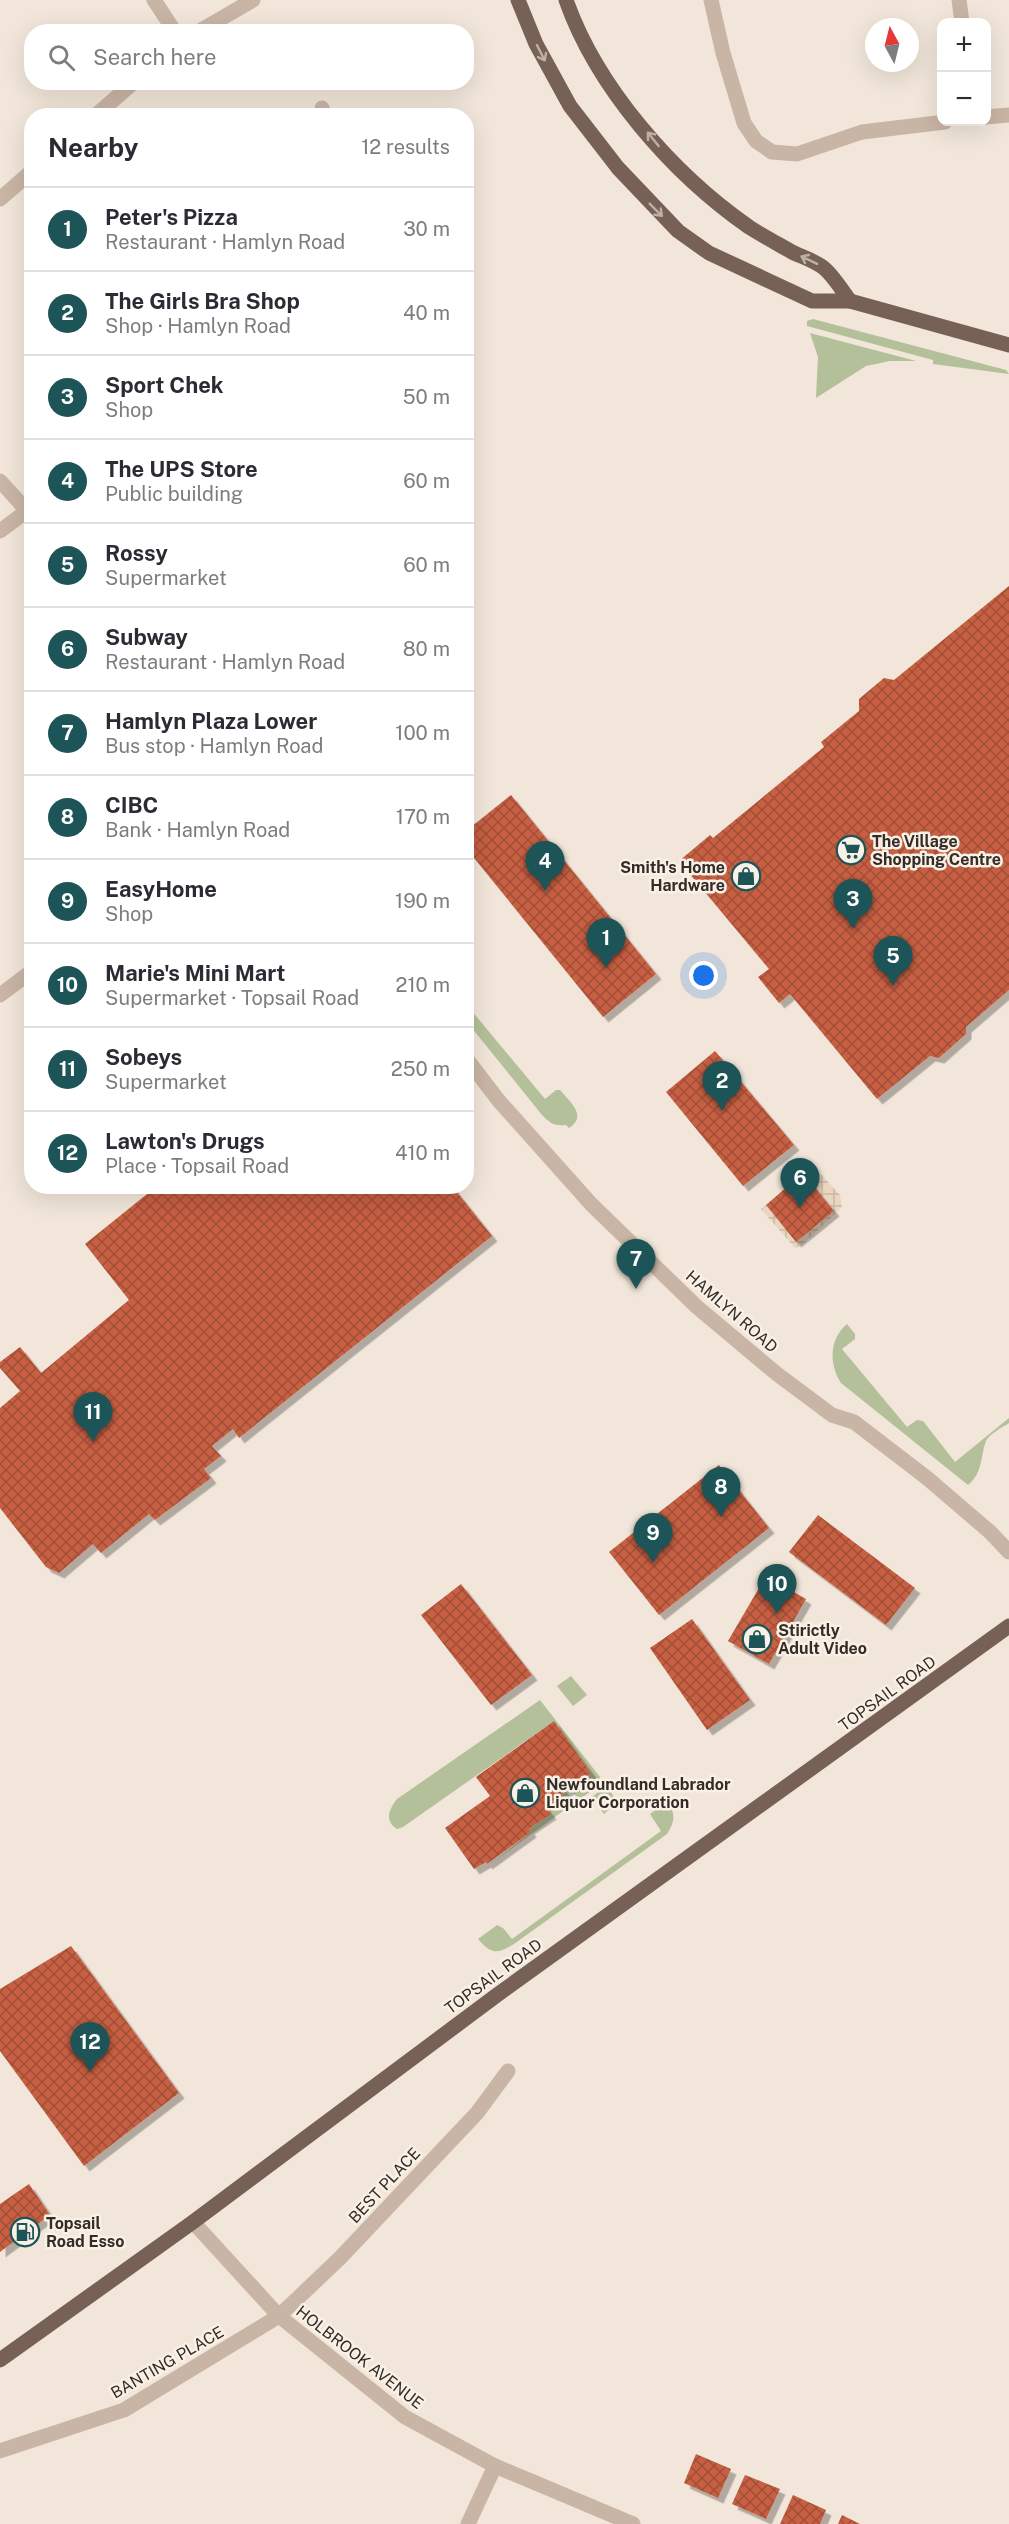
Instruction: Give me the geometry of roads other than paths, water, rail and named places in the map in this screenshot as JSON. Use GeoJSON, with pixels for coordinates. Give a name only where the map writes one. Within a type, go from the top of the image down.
{"type":"FeatureCollection","features":[{"type":"Feature","properties":{"kind":"main road"},"geometry":{"type":"LineString","coordinates":[[518,0],[536,44],[570,106],[618,168],[678,231],[709,253],[812,301],[850,301],[1009,345]]}},
{"type":"Feature","properties":{"kind":"main road"},"geometry":{"type":"LineString","coordinates":[[566,0],[573,20],[601,71],[664,154],[692,182],[750,227],[824,268],[850,301]]}},
{"type":"Feature","properties":{"kind":"main road","name":"TOPSAIL ROAD"},"geometry":{"type":"LineString","coordinates":[[0,2360],[193,2222],[497,1995],[1009,1626]]}},
{"type":"Feature","properties":{"kind":"street"},"geometry":{"type":"LineString","coordinates":[[154,0],[170,24]]}},
{"type":"Feature","properties":{"kind":"street"},"geometry":{"type":"LineString","coordinates":[[212,24],[253,0]]}},
{"type":"Feature","properties":{"kind":"street"},"geometry":{"type":"LineString","coordinates":[[711,0],[723,53],[744,123],[756,141],[772,152],[797,154],[862,132],[937,123]]}},
{"type":"Feature","properties":{"kind":"street"},"geometry":{"type":"LineString","coordinates":[[959,0],[961,18]]}},
{"type":"Feature","properties":{"kind":"street"},"geometry":{"type":"LineString","coordinates":[[104,108],[125,90]]}},
{"type":"Feature","properties":{"kind":"street"},"geometry":{"type":"LineString","coordinates":[[991,117],[1009,115]]}},
{"type":"Feature","properties":{"kind":"street"},"geometry":{"type":"LineString","coordinates":[[0,199],[24,178]]}},
{"type":"Feature","properties":{"kind":"street"},"geometry":{"type":"LineString","coordinates":[[0,481],[24,508]]}},
{"type":"Feature","properties":{"kind":"street"},"geometry":{"type":"LineString","coordinates":[[0,531],[24,517]]}},
{"type":"Feature","properties":{"kind":"street"},"geometry":{"type":"LineString","coordinates":[[0,995],[24,977]]}},
{"type":"Feature","properties":{"kind":"street","name":"HAMLYN ROAD"},"geometry":{"type":"LineString","coordinates":[[474,1068],[499,1101],[591,1204],[697,1307],[795,1388],[832,1415],[854,1422],[918,1471],[1009,1552]]}},
{"type":"Feature","properties":{"kind":"street","name":"BEST PLACE"},"geometry":{"type":"LineString","coordinates":[[279,2316],[340,2258],[477,2114],[508,2072]]}},
{"type":"Feature","properties":{"kind":"street","name":"HOLBROOK AVENUE"},"geometry":{"type":"LineString","coordinates":[[193,2222],[279,2316],[405,2417],[495,2466],[633,2524]]}},
{"type":"Feature","properties":{"kind":"street","name":"BANTING PLACE"},"geometry":{"type":"LineString","coordinates":[[0,2451],[124,2410],[279,2316]]}},
{"type":"Feature","properties":{"kind":"street"},"geometry":{"type":"LineString","coordinates":[[468,2524],[495,2466]]}},
{"type":"Feature","properties":{"kind":"place","name":"The Village Shopping Centre"},"geometry":{"type":"Point","coordinates":[851,850]}},
{"type":"Feature","properties":{"kind":"place","name":"Smith's Home Hardware"},"geometry":{"type":"Point","coordinates":[746,876]}},
{"type":"Feature","properties":{"kind":"place","name":"The UPS Store"},"geometry":{"type":"Point","coordinates":[545,891]}},
{"type":"Feature","properties":{"kind":"place","name":"Sport Chek"},"geometry":{"type":"Point","coordinates":[853,929]}},
{"type":"Feature","properties":{"kind":"place","name":"Peter's Pizza"},"geometry":{"type":"Point","coordinates":[606,968]}},
{"type":"Feature","properties":{"kind":"place","name":"Rossy"},"geometry":{"type":"Point","coordinates":[893,986]}},
{"type":"Feature","properties":{"kind":"place","name":"The Girls Bra Shop"},"geometry":{"type":"Point","coordinates":[722,1111]}},
{"type":"Feature","properties":{"kind":"place","name":"Subway"},"geometry":{"type":"Point","coordinates":[800,1208]}},
{"type":"Feature","properties":{"kind":"place","name":"Hamlyn Plaza Lower"},"geometry":{"type":"Point","coordinates":[636,1289]}},
{"type":"Feature","properties":{"kind":"place","name":"Sobeys"},"geometry":{"type":"Point","coordinates":[93,1442]}},
{"type":"Feature","properties":{"kind":"place","name":"CIBC"},"geometry":{"type":"Point","coordinates":[721,1517]}},
{"type":"Feature","properties":{"kind":"place","name":"EasyHome"},"geometry":{"type":"Point","coordinates":[653,1563]}},
{"type":"Feature","properties":{"kind":"place","name":"Marie's Mini Mart"},"geometry":{"type":"Point","coordinates":[777,1614]}},
{"type":"Feature","properties":{"kind":"place","name":"Stirictly Adult Video"},"geometry":{"type":"Point","coordinates":[757,1639]}},
{"type":"Feature","properties":{"kind":"place","name":"Newfoundland Labrador Liquor Corporation"},"geometry":{"type":"Point","coordinates":[525,1793]}},
{"type":"Feature","properties":{"kind":"place","name":"Lawton's Drugs"},"geometry":{"type":"Point","coordinates":[90,2072]}},
{"type":"Feature","properties":{"kind":"place","name":"Topsail Road Esso"},"geometry":{"type":"Point","coordinates":[25,2232]}}]}
